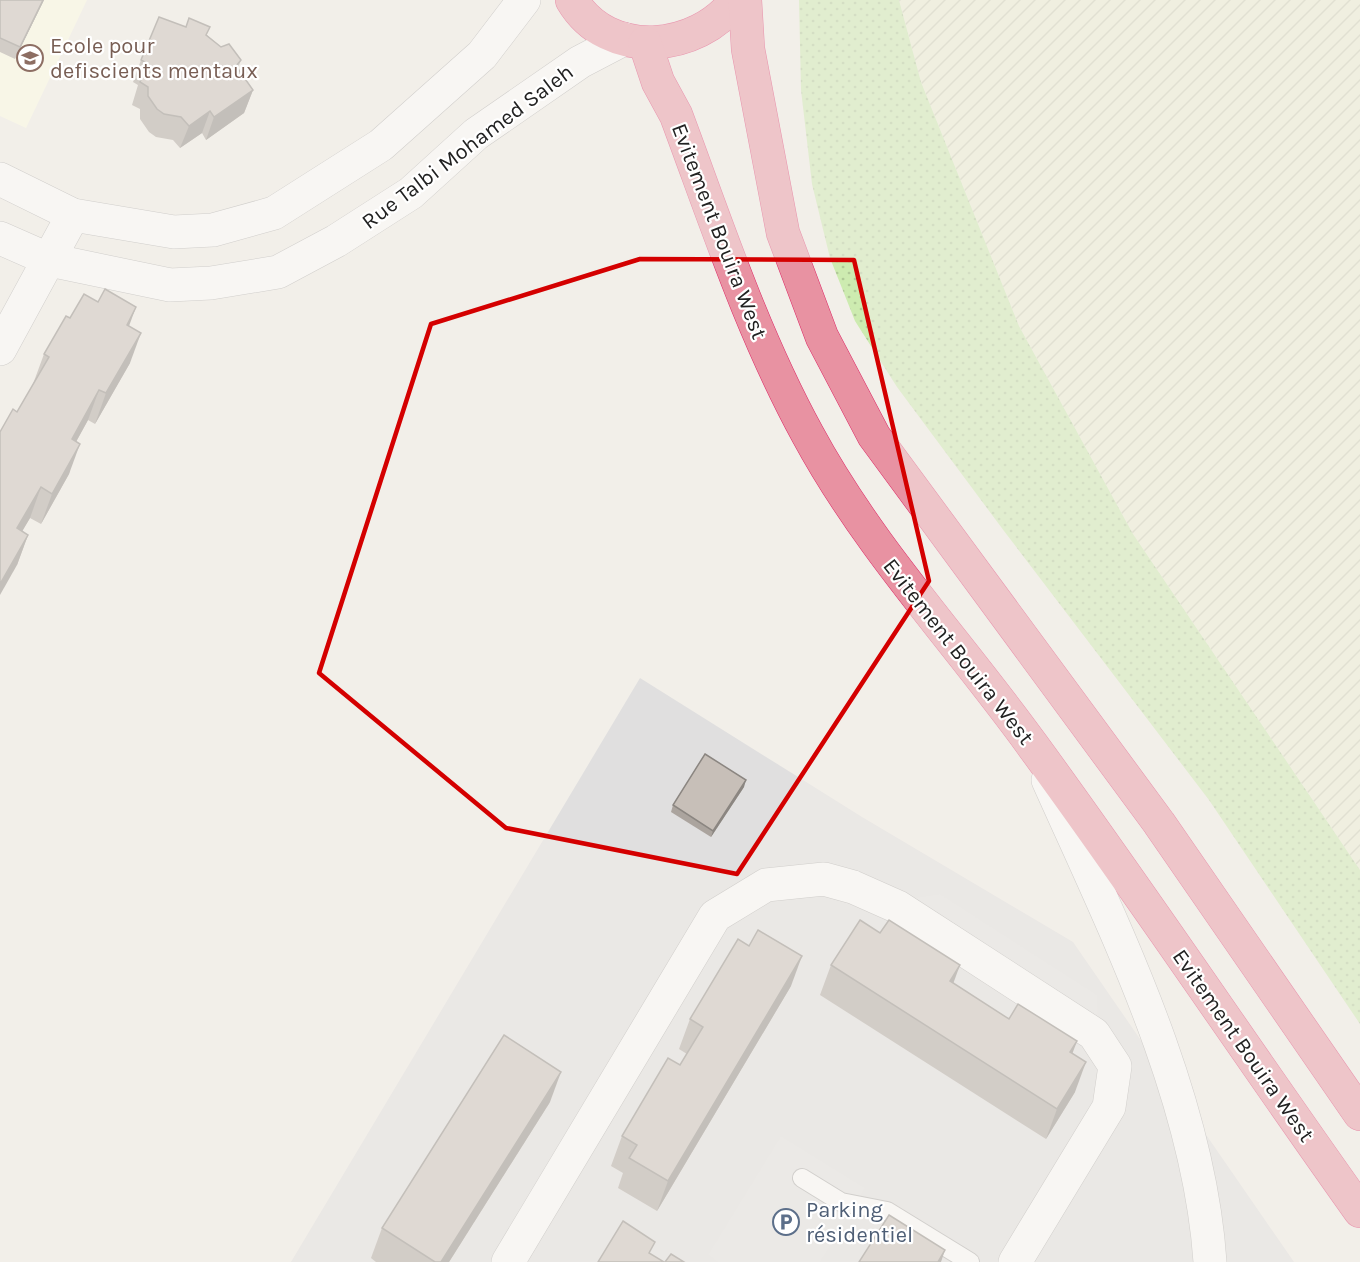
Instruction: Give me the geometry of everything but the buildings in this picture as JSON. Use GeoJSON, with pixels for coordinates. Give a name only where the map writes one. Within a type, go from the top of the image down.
{"type":"FeatureCollection","features":[{"type":"Feature","properties":{"kind":"highway"},"geometry":{"type":"LineString","coordinates":[[572,0],[597,26],[635,41],[671,42],[695,34],[718,21],[736,0]]}},
{"type":"Feature","properties":{"kind":"highway"},"geometry":{"type":"LineString","coordinates":[[745,0],[751,70],[783,232],[822,337],[873,436],[1159,823],[1360,1114]]}},
{"type":"Feature","properties":{"kind":"highway","name":"Evitement Bouira West"},"geometry":{"type":"LineString","coordinates":[[635,41],[676,115],[767,354],[808,435],[850,507],[906,584],[1033,746],[1130,878],[1266,1079],[1360,1211]]}},
{"type":"Feature","properties":{"kind":"street"},"geometry":{"type":"LineString","coordinates":[[0,179],[73,215],[174,232],[213,230],[274,213],[381,145],[482,55],[524,0]]}},
{"type":"Feature","properties":{"kind":"street","name":"Rue Talbi Mohamed Saleh"},"geometry":{"type":"LineString","coordinates":[[0,238],[50,260],[170,285],[211,283],[278,272],[336,241],[411,193],[476,134],[580,62],[635,41]]}},
{"type":"Feature","properties":{"kind":"street"},"geometry":{"type":"LineString","coordinates":[[0,349],[73,215]]}},
{"type":"Feature","properties":{"kind":"street"},"geometry":{"type":"LineString","coordinates":[[1033,746],[1134,974],[1186,1123],[1201,1184],[1210,1262]]}},
{"type":"Feature","properties":{"kind":"street"},"geometry":{"type":"LineString","coordinates":[[508,1262],[715,916],[766,885],[824,879],[853,887],[908,914],[1094,1034],[1115,1066],[1109,1107],[1016,1262]]}},
{"type":"Feature","properties":{"kind":"lane"},"geometry":{"type":"LineString","coordinates":[[802,1178],[841,1202],[887,1211],[970,1262]]}},
{"type":"Feature","properties":{"kind":"highlighted area"},"geometry":{"type":"Polygon","coordinates":[[[640,259],[854,260],[929,581],[737,874],[506,828],[319,673],[431,324],[640,259]]]}},
{"type":"Feature","properties":{"kind":"shaded area","name":"Ecole pour defiscients mentaux"},"geometry":{"type":"Polygon","coordinates":[[[0,0],[87,0],[26,128],[0,116],[0,0]]]}},
{"type":"Feature","properties":{"kind":"shaded area"},"geometry":{"type":"Polygon","coordinates":[[[899,0],[1360,0],[1360,870],[1133,534],[1019,326],[921,82],[899,0]]]}},
{"type":"Feature","properties":{"kind":"shaded area"},"geometry":{"type":"Polygon","coordinates":[[[640,678],[862,817],[1073,942],[1294,1262],[291,1262],[640,678]]]}},
{"type":"Feature","properties":{"kind":"shaded area"},"geometry":{"type":"Polygon","coordinates":[[[940,894],[1097,995],[1098,1016],[914,898],[940,894]]]}},
{"type":"Feature","properties":{"kind":"shaded area","name":"Parking résidentiel"},"geometry":{"type":"Polygon","coordinates":[[[781,1136],[865,1188],[820,1262],[718,1262],[708,1255],[781,1136]]]}},
{"type":"Feature","properties":{"kind":"green space"},"geometry":{"type":"Polygon","coordinates":[[[799,0],[899,0],[921,82],[1019,326],[1133,534],[1360,870],[1360,1024],[1209,800],[897,387],[855,321],[830,258],[812,184],[801,90],[799,0]]]}},
{"type":"Feature","properties":{"kind":"place","name":"Ecole pour defiscients mentaux"},"geometry":{"type":"Point","coordinates":[30,58]}},
{"type":"Feature","properties":{"kind":"place","name":"Parking résidentiel"},"geometry":{"type":"Point","coordinates":[786,1222]}}]}
